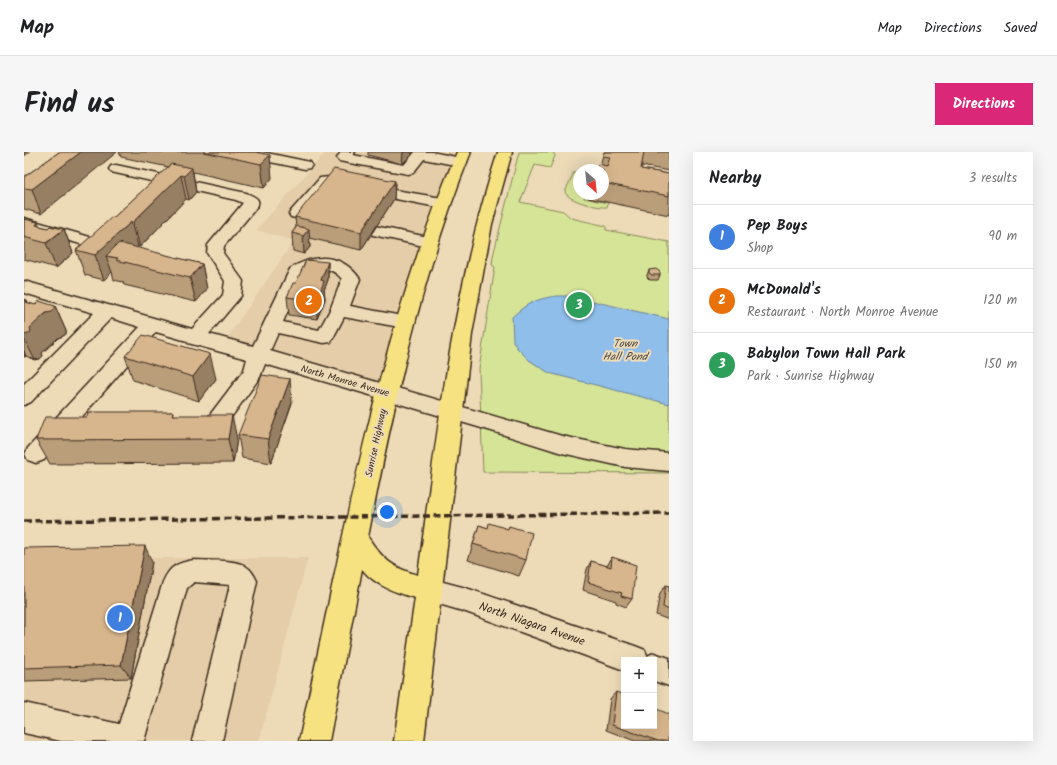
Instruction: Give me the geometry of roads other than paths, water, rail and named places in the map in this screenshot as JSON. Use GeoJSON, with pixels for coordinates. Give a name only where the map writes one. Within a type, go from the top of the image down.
{"type":"FeatureCollection","features":[{"type":"Feature","properties":{"kind":"highway"},"geometry":{"type":"LineString","coordinates":[[409,741],[460,348],[472,279],[486,216],[505,152]]}},
{"type":"Feature","properties":{"kind":"highway","name":"Sunrise Highway"},"geometry":{"type":"LineString","coordinates":[[314,741],[387,393],[404,322],[428,242],[462,157]]}},
{"type":"Feature","properties":{"kind":"highway"},"geometry":{"type":"LineString","coordinates":[[356,539],[369,561],[380,572],[399,582],[428,590]]}},
{"type":"Feature","properties":{"kind":"street"},"geometry":{"type":"LineString","coordinates":[[241,152],[306,165]]}},
{"type":"Feature","properties":{"kind":"street"},"geometry":{"type":"LineString","coordinates":[[348,152],[344,158],[408,170],[421,153],[462,157]]}},
{"type":"Feature","properties":{"kind":"street"},"geometry":{"type":"LineString","coordinates":[[116,169],[241,196],[251,201],[251,205],[216,245],[215,253],[234,281],[232,296],[195,338]]}},
{"type":"Feature","properties":{"kind":"street"},"geometry":{"type":"LineString","coordinates":[[428,242],[297,214],[325,181],[351,182],[444,199]]}},
{"type":"Feature","properties":{"kind":"street"},"geometry":{"type":"LineString","coordinates":[[24,223],[84,240]]}},
{"type":"Feature","properties":{"kind":"street"},"geometry":{"type":"LineString","coordinates":[[217,420],[253,372],[258,356],[296,274],[306,266],[318,263],[340,267],[348,272],[351,279],[339,310],[324,337],[273,326]]}},
{"type":"Feature","properties":{"kind":"street","name":"North Monroe Avenue"},"geometry":{"type":"LineString","coordinates":[[24,287],[586,451],[632,459],[669,462]]}},
{"type":"Feature","properties":{"kind":"street"},"geometry":{"type":"LineString","coordinates":[[339,310],[404,322]]}},
{"type":"Feature","properties":{"kind":"street"},"geometry":{"type":"LineString","coordinates":[[24,398],[107,311]]}},
{"type":"Feature","properties":{"kind":"street"},"geometry":{"type":"LineString","coordinates":[[36,454],[152,325]]}},
{"type":"Feature","properties":{"kind":"street"},"geometry":{"type":"LineString","coordinates":[[24,718],[128,741],[176,582],[184,573],[194,571],[237,574],[244,581],[207,741]]}},
{"type":"Feature","properties":{"kind":"street","name":"North Niagara Avenue"},"geometry":{"type":"LineString","coordinates":[[428,590],[466,600],[627,657]]}},
{"type":"Feature","properties":{"kind":"street"},"geometry":{"type":"LineString","coordinates":[[657,668],[669,672]]}},
{"type":"Feature","properties":{"kind":"water","name":"Town Hall Pond"},"geometry":{"type":"Polygon","coordinates":[[[556,296],[571,296],[669,319],[669,404],[549,373],[529,360],[517,348],[513,341],[512,317],[532,302],[556,296]]]}},
{"type":"Feature","properties":{"kind":"railway"},"geometry":{"type":"LineString","coordinates":[[24,521],[669,513]]}},
{"type":"Feature","properties":{"kind":"place","name":"McDonald's"},"geometry":{"type":"Point","coordinates":[309,301]}},
{"type":"Feature","properties":{"kind":"place","name":"Babylon Town Hall Park"},"geometry":{"type":"Point","coordinates":[579,305]}},
{"type":"Feature","properties":{"kind":"place","name":"Pep Boys"},"geometry":{"type":"Point","coordinates":[120,618]}}]}
